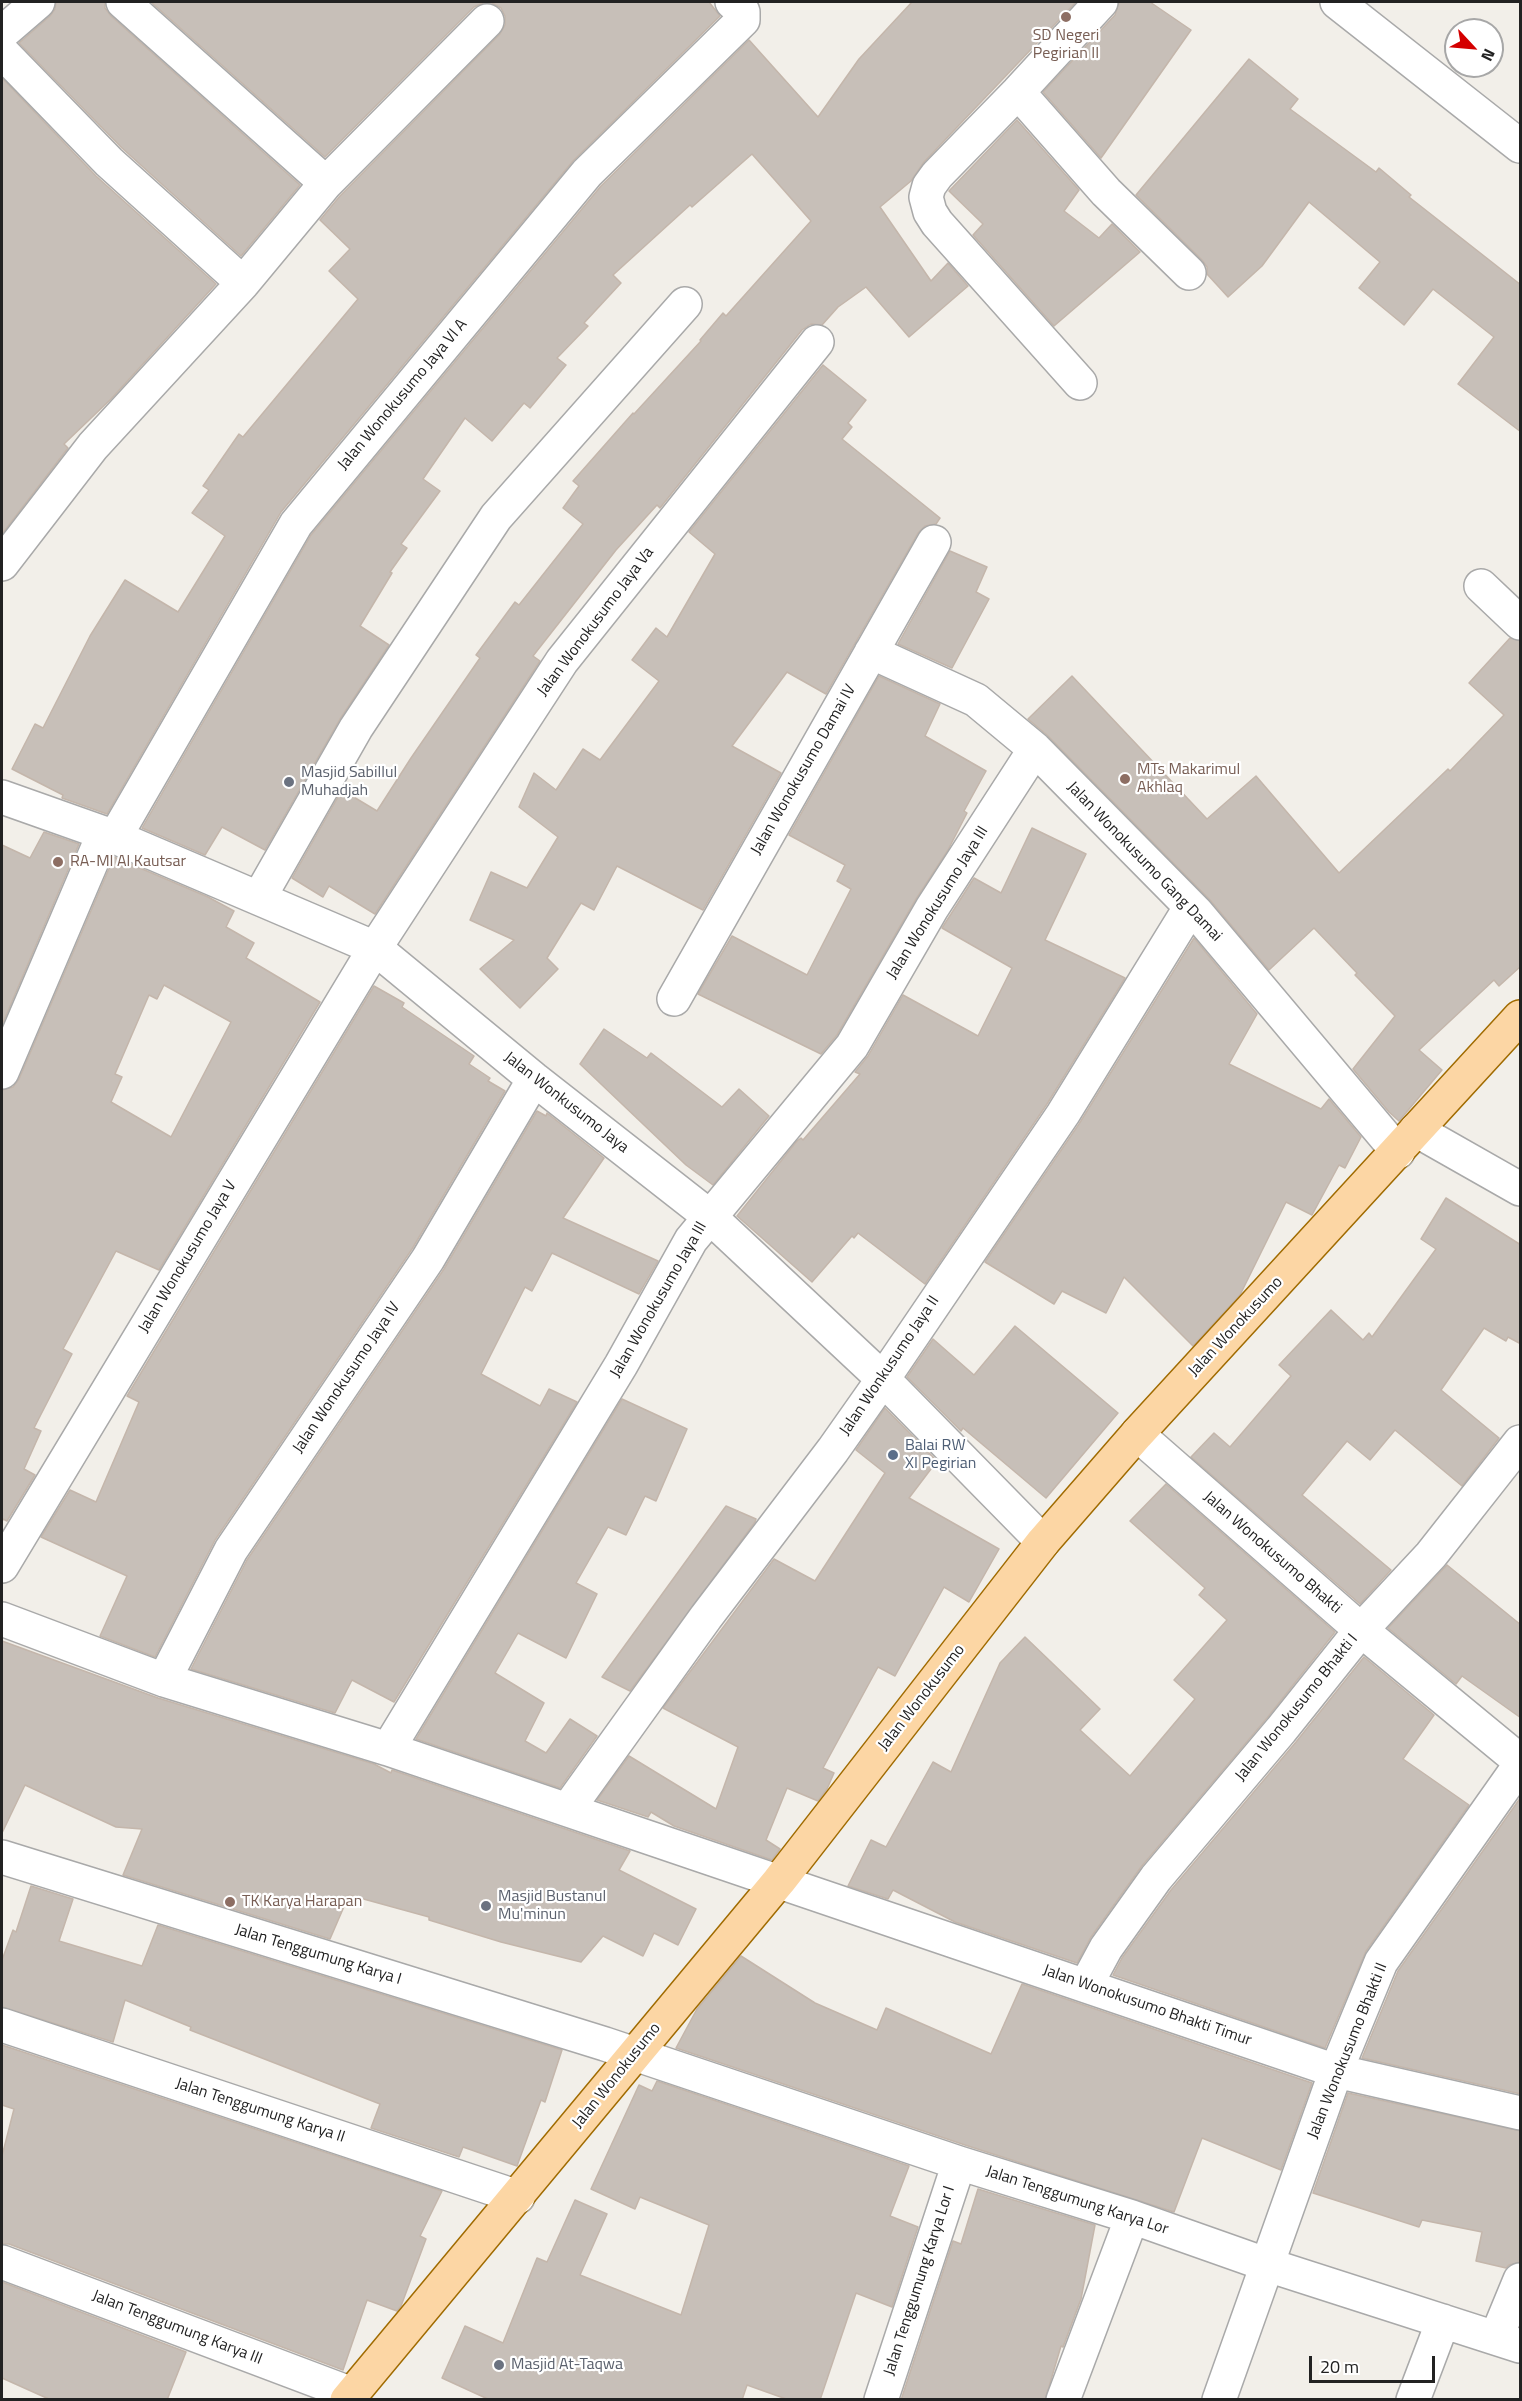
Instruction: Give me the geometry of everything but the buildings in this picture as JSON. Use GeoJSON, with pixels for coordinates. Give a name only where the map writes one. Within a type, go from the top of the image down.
{"type":"FeatureCollection","features":[{"type":"Feature","properties":{"kind":"main road","name":"Jalan Wonokusumo"},"geometry":{"type":"LineString","coordinates":[[349,2397],[779,1881],[1043,1542],[1137,1434],[1521,1017]]}},
{"type":"Feature","properties":{"kind":"street"},"geometry":{"type":"LineString","coordinates":[[2,33],[38,2]]}},
{"type":"Feature","properties":{"kind":"street"},"geometry":{"type":"LineString","coordinates":[[123,2],[326,183]]}},
{"type":"Feature","properties":{"kind":"street","name":"Jalan Wonokusumo Jaya VI A"},"geometry":{"type":"LineString","coordinates":[[109,835],[296,524],[587,173],[743,20],[743,12],[732,2]]}},
{"type":"Feature","properties":{"kind":"street"},"geometry":{"type":"LineString","coordinates":[[1080,383],[937,223],[930,212],[926,197],[929,186],[937,175],[1101,2]]}},
{"type":"Feature","properties":{"kind":"street"},"geometry":{"type":"LineString","coordinates":[[1337,2],[1521,146]]}},
{"type":"Feature","properties":{"kind":"street"},"geometry":{"type":"LineString","coordinates":[[2,564],[93,446],[243,283],[326,183],[487,21]]}},
{"type":"Feature","properties":{"kind":"street"},"geometry":{"type":"LineString","coordinates":[[2,52],[109,162],[243,283]]}},
{"type":"Feature","properties":{"kind":"street"},"geometry":{"type":"LineString","coordinates":[[1018,92],[1106,192],[1189,273]]}},
{"type":"Feature","properties":{"kind":"street"},"geometry":{"type":"LineString","coordinates":[[259,898],[356,728],[496,517],[684,304]]}},
{"type":"Feature","properties":{"kind":"street","name":"Jalan Wonokusumo Jaya Va"},"geometry":{"type":"LineString","coordinates":[[375,948],[562,661],[817,342]]}},
{"type":"Feature","properties":{"kind":"street","name":"Jalan Wonokusumo Damai IV"},"geometry":{"type":"LineString","coordinates":[[674,999],[934,542]]}},
{"type":"Feature","properties":{"kind":"street"},"geometry":{"type":"LineString","coordinates":[[1481,586],[1521,623]]}},
{"type":"Feature","properties":{"kind":"street","name":"Jalan Wonokusumo Gang Damai"},"geometry":{"type":"LineString","coordinates":[[871,652],[976,700],[1035,749],[1197,913],[1407,1141]]}},
{"type":"Feature","properties":{"kind":"street","name":"Jalan Wonokusumo Jaya III"},"geometry":{"type":"LineString","coordinates":[[388,1749],[621,1365],[690,1240],[852,1046],[932,908],[1035,749]]}},
{"type":"Feature","properties":{"kind":"street","name":"Jalan Wonkusumo Jaya"},"geometry":{"type":"LineString","coordinates":[[2,797],[109,835],[375,948],[534,1078],[709,1216],[882,1379],[1043,1542]]}},
{"type":"Feature","properties":{"kind":"street"},"geometry":{"type":"LineString","coordinates":[[2,1071],[109,835]]}},
{"type":"Feature","properties":{"kind":"street","name":"Jalan Wonkusumo Jaya II"},"geometry":{"type":"LineString","coordinates":[[568,1809],[706,1617],[833,1450],[1063,1114],[1190,908]]}},
{"type":"Feature","properties":{"kind":"street","name":"Jalan Wonokusumo Jaya V"},"geometry":{"type":"LineString","coordinates":[[2,1566],[375,948]]}},
{"type":"Feature","properties":{"kind":"street","name":"Jalan Wonokusumo Jaya IV"},"geometry":{"type":"LineString","coordinates":[[164,1680],[231,1550],[428,1259],[534,1078]]}},
{"type":"Feature","properties":{"kind":"street"},"geometry":{"type":"LineString","coordinates":[[1407,1141],[1521,1189]]}},
{"type":"Feature","properties":{"kind":"street","name":"Jalan Wonokusumo Bhakti"},"geometry":{"type":"LineString","coordinates":[[1137,1434],[1361,1630],[1521,1763]]}},
{"type":"Feature","properties":{"kind":"street","name":"Jalan Wonokusumo Bhakti I"},"geometry":{"type":"LineString","coordinates":[[1086,1985],[1106,1948],[1156,1878],[1281,1730],[1361,1630],[1431,1556],[1521,1442]]}},
{"type":"Feature","properties":{"kind":"street","name":"Jalan Wonokusumo Bhakti Timur"},"geometry":{"type":"LineString","coordinates":[[2,1619],[164,1680],[388,1749],[568,1809],[1336,2071],[1521,2113]]}},
{"type":"Feature","properties":{"kind":"street","name":"Jalan Wonokusumo Bhakti II"},"geometry":{"type":"LineString","coordinates":[[1220,2400],[1336,2071],[1382,1962],[1521,1763]]}},
{"type":"Feature","properties":{"kind":"street","name":"Jalan Tenggumung Karya I"},"geometry":{"type":"LineString","coordinates":[[2,1857],[634,2054]]}},
{"type":"Feature","properties":{"kind":"street","name":"Jalan Tenggumung Karya II"},"geometry":{"type":"LineString","coordinates":[[2,2025],[518,2197]]}},
{"type":"Feature","properties":{"kind":"street","name":"Jalan Tenggumung Karya Lor"},"geometry":{"type":"LineString","coordinates":[[634,2054],[958,2163],[1132,2217],[1269,2265],[1508,2342]]}},
{"type":"Feature","properties":{"kind":"street","name":"Jalan Tenggumung Karya Lor I"},"geometry":{"type":"LineString","coordinates":[[881,2400],[958,2163]]}},
{"type":"Feature","properties":{"kind":"street"},"geometry":{"type":"LineString","coordinates":[[1063,2400],[1132,2217]]}},
{"type":"Feature","properties":{"kind":"street","name":"Jalan Tenggumung Karya III"},"geometry":{"type":"LineString","coordinates":[[2,2262],[349,2397]]}},
{"type":"Feature","properties":{"kind":"street"},"geometry":{"type":"LineString","coordinates":[[1508,2342],[1521,2280]]}},
{"type":"Feature","properties":{"kind":"street"},"geometry":{"type":"LineString","coordinates":[[1413,2400],[1443,2321]]}},
{"type":"Feature","properties":{"kind":"place","name":"SD Negeri Pegirian II"},"geometry":{"type":"Point","coordinates":[1066,17]}},
{"type":"Feature","properties":{"kind":"place","name":"MTs Makarimul Akhlaq"},"geometry":{"type":"Point","coordinates":[1125,779]}},
{"type":"Feature","properties":{"kind":"place","name":"Masjid Sabillul Muhadjah"},"geometry":{"type":"Point","coordinates":[289,782]}},
{"type":"Feature","properties":{"kind":"place","name":"RA-MI Al Kautsar"},"geometry":{"type":"Point","coordinates":[58,862]}},
{"type":"Feature","properties":{"kind":"place","name":"Balai RW XI Pegirian"},"geometry":{"type":"Point","coordinates":[893,1455]}},
{"type":"Feature","properties":{"kind":"place","name":"TK Karya Harapan"},"geometry":{"type":"Point","coordinates":[230,1902]}},
{"type":"Feature","properties":{"kind":"place","name":"Masjid Bustanul Mu'minun"},"geometry":{"type":"Point","coordinates":[486,1906]}},
{"type":"Feature","properties":{"kind":"place","name":"Masjid At-Taqwa"},"geometry":{"type":"Point","coordinates":[499,2365]}}]}
